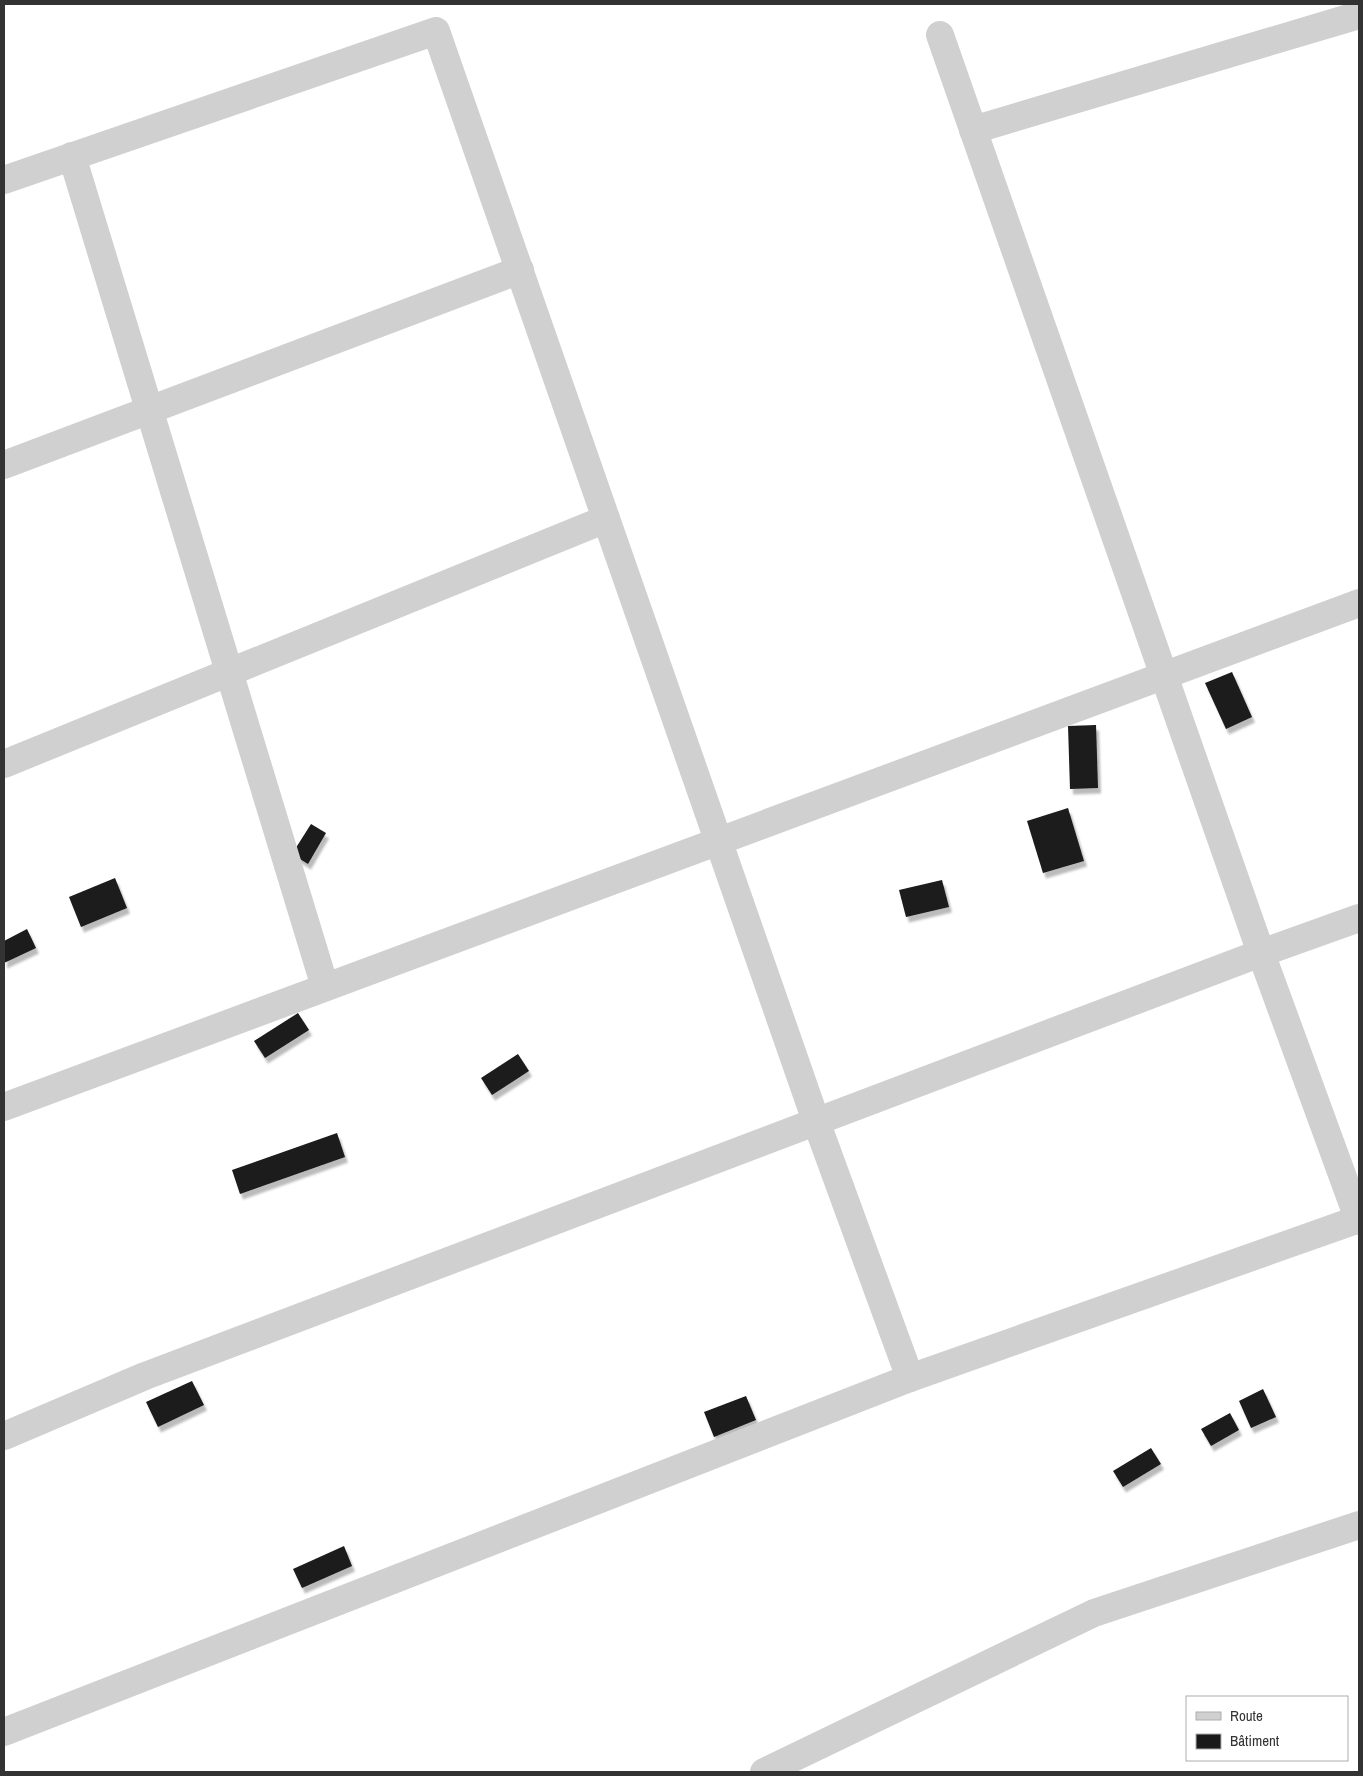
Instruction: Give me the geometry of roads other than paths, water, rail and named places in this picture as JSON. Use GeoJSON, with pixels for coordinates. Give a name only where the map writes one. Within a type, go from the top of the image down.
{"type":"FeatureCollection","features":[{"type":"Feature","properties":{"kind":"street"},"geometry":{"type":"LineString","coordinates":[[973,130],[1359,15]]}},
{"type":"Feature","properties":{"kind":"street"},"geometry":{"type":"LineString","coordinates":[[4,180],[436,31],[816,1121],[910,1378]]}},
{"type":"Feature","properties":{"kind":"street"},"geometry":{"type":"LineString","coordinates":[[4,1732],[910,1378],[1359,1220],[1261,953],[940,35]]}},
{"type":"Feature","properties":{"kind":"street"},"geometry":{"type":"LineString","coordinates":[[72,156],[325,987]]}},
{"type":"Feature","properties":{"kind":"street"},"geometry":{"type":"LineString","coordinates":[[4,465],[520,270]]}},
{"type":"Feature","properties":{"kind":"street"},"geometry":{"type":"LineString","coordinates":[[4,764],[606,519]]}},
{"type":"Feature","properties":{"kind":"street"},"geometry":{"type":"LineString","coordinates":[[4,1107],[1359,603]]}},
{"type":"Feature","properties":{"kind":"street"},"geometry":{"type":"LineString","coordinates":[[4,1436],[154,1372],[1261,953],[1359,918]]}},
{"type":"Feature","properties":{"kind":"street"},"geometry":{"type":"LineString","coordinates":[[764,1772],[1094,1613],[1359,1525]]}}]}
